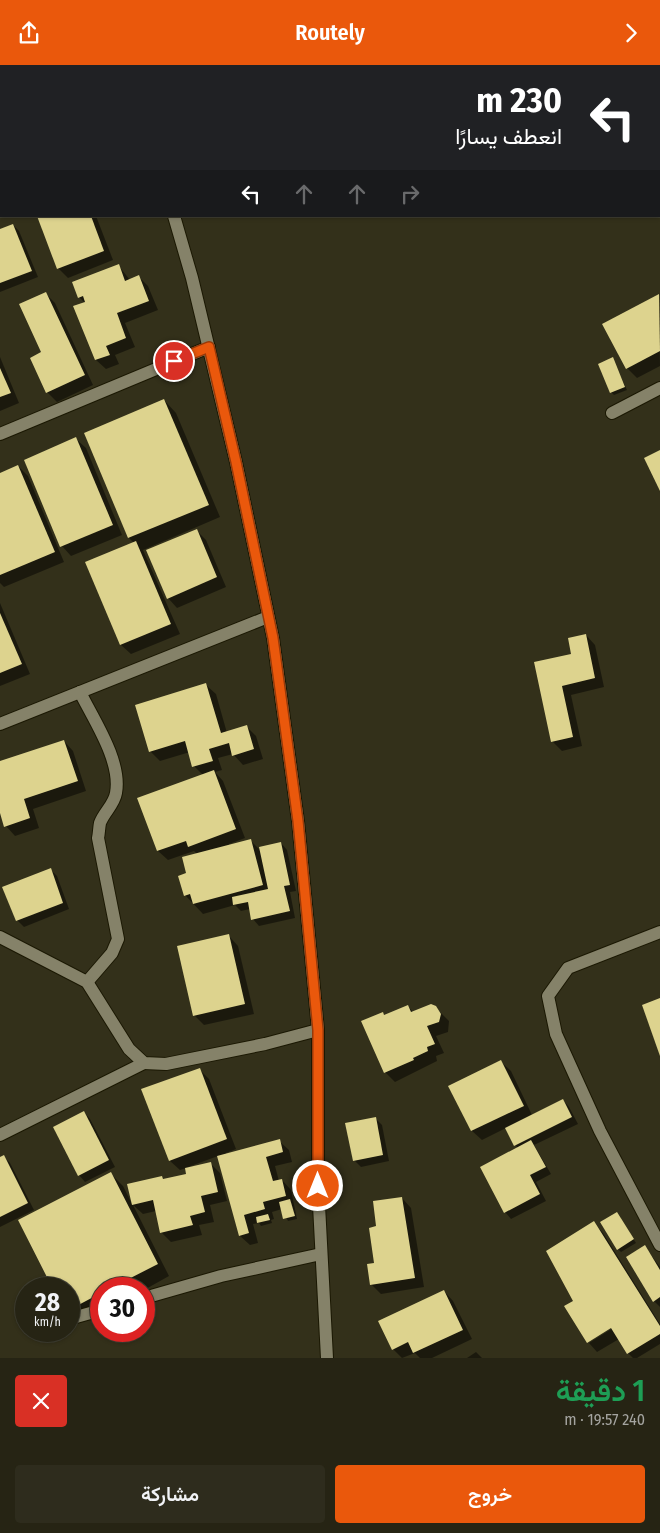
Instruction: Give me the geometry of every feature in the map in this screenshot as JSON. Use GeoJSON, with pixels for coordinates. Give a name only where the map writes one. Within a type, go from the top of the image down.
{"type":"FeatureCollection","features":[{"type":"Feature","properties":{"kind":"street"},"geometry":{"type":"LineString","coordinates":[[174,217],[192,278],[236,462],[268,617],[298,821],[318,1030],[318,1186],[327,1358]]}},
{"type":"Feature","properties":{"kind":"street"},"geometry":{"type":"LineString","coordinates":[[0,434],[209,347]]}},
{"type":"Feature","properties":{"kind":"street"},"geometry":{"type":"LineString","coordinates":[[612,413],[660,388]]}},
{"type":"Feature","properties":{"kind":"street"},"geometry":{"type":"LineString","coordinates":[[0,725],[268,617]]}},
{"type":"Feature","properties":{"kind":"street"},"geometry":{"type":"LineString","coordinates":[[80,692],[109,750],[115,771],[117,792],[111,807],[100,823],[98,838],[118,939],[112,953],[87,983]]}},
{"type":"Feature","properties":{"kind":"street"},"geometry":{"type":"LineString","coordinates":[[660,931],[568,969],[548,996],[556,1034],[600,1131],[660,1245]]}},
{"type":"Feature","properties":{"kind":"street"},"geometry":{"type":"LineString","coordinates":[[0,937],[87,983],[129,1049],[144,1063]]}},
{"type":"Feature","properties":{"kind":"street"},"geometry":{"type":"LineString","coordinates":[[0,1135],[144,1063],[166,1064],[265,1044],[318,1030]]}},
{"type":"Feature","properties":{"kind":"street"},"geometry":{"type":"LineString","coordinates":[[155,1295],[220,1276],[321,1253]]}},
{"type":"Feature","properties":{"kind":"building"},"geometry":{"type":"Polygon","coordinates":[[[37,217],[91,217],[104,251],[57,269],[37,217]]]}},
{"type":"Feature","properties":{"kind":"building"},"geometry":{"type":"Polygon","coordinates":[[[13,224],[32,271],[0,283],[0,229],[13,224]]]}},
{"type":"Feature","properties":{"kind":"building"},"geometry":{"type":"Polygon","coordinates":[[[119,264],[125,281],[139,275],[149,301],[117,313],[126,338],[106,346],[110,355],[95,360],[73,306],[85,302],[83,296],[78,298],[72,282],[119,264]]]}},
{"type":"Feature","properties":{"kind":"building"},"geometry":{"type":"Polygon","coordinates":[[[46,292],[85,375],[46,393],[30,358],[41,352],[19,304],[46,292]]]}},
{"type":"Feature","properties":{"kind":"building"},"geometry":{"type":"Polygon","coordinates":[[[659,294],[660,351],[626,369],[602,324],[659,294]]]}},
{"type":"Feature","properties":{"kind":"building"},"geometry":{"type":"Polygon","coordinates":[[[613,357],[625,387],[610,393],[598,364],[613,357]]]}},
{"type":"Feature","properties":{"kind":"building"},"geometry":{"type":"Polygon","coordinates":[[[0,368],[11,393],[0,397],[0,368]]]}},
{"type":"Feature","properties":{"kind":"building"},"geometry":{"type":"Polygon","coordinates":[[[164,399],[209,505],[128,538],[84,433],[164,399]]]}},
{"type":"Feature","properties":{"kind":"building"},"geometry":{"type":"Polygon","coordinates":[[[76,437],[113,525],[60,547],[24,460],[76,437]]]}},
{"type":"Feature","properties":{"kind":"building"},"geometry":{"type":"Polygon","coordinates":[[[660,450],[660,491],[644,458],[660,450]]]}},
{"type":"Feature","properties":{"kind":"building"},"geometry":{"type":"Polygon","coordinates":[[[18,465],[55,552],[0,575],[0,473],[18,465]]]}},
{"type":"Feature","properties":{"kind":"building"},"geometry":{"type":"Polygon","coordinates":[[[197,529],[217,577],[167,599],[146,550],[197,529]]]}},
{"type":"Feature","properties":{"kind":"building"},"geometry":{"type":"Polygon","coordinates":[[[136,541],[171,624],[120,645],[85,562],[136,541]]]}},
{"type":"Feature","properties":{"kind":"building"},"geometry":{"type":"Polygon","coordinates":[[[0,613],[22,664],[0,673],[0,613]]]}},
{"type":"Feature","properties":{"kind":"building"},"geometry":{"type":"Polygon","coordinates":[[[586,634],[595,678],[562,686],[573,737],[551,742],[534,662],[571,654],[568,638],[586,634]]]}},
{"type":"Feature","properties":{"kind":"building"},"geometry":{"type":"Polygon","coordinates":[[[206,683],[221,733],[247,725],[254,749],[232,756],[229,743],[209,749],[213,761],[192,767],[185,741],[149,752],[135,705],[206,683]]]}},
{"type":"Feature","properties":{"kind":"building"},"geometry":{"type":"Polygon","coordinates":[[[64,740],[78,781],[24,799],[30,818],[4,827],[0,813],[0,761],[64,740]]]}},
{"type":"Feature","properties":{"kind":"building"},"geometry":{"type":"Polygon","coordinates":[[[214,770],[236,829],[188,847],[186,841],[157,851],[137,798],[214,770]]]}},
{"type":"Feature","properties":{"kind":"building"},"geometry":{"type":"Polygon","coordinates":[[[251,839],[263,885],[193,904],[190,894],[184,896],[178,876],[186,873],[182,857],[251,839]]]}},
{"type":"Feature","properties":{"kind":"building"},"geometry":{"type":"Polygon","coordinates":[[[281,842],[290,885],[284,886],[290,911],[251,920],[248,902],[233,905],[232,897],[268,889],[259,847],[281,842]]]}},
{"type":"Feature","properties":{"kind":"building"},"geometry":{"type":"Polygon","coordinates":[[[51,868],[63,903],[16,921],[2,887],[51,868]]]}},
{"type":"Feature","properties":{"kind":"building"},"geometry":{"type":"Polygon","coordinates":[[[229,934],[245,1004],[193,1016],[177,946],[229,934]]]}},
{"type":"Feature","properties":{"kind":"building"},"geometry":{"type":"Polygon","coordinates":[[[660,998],[660,1056],[642,1005],[660,998]]]}},
{"type":"Feature","properties":{"kind":"building"},"geometry":{"type":"Polygon","coordinates":[[[431,1004],[436,1006],[441,1014],[439,1022],[427,1026],[435,1044],[427,1047],[428,1051],[413,1058],[414,1060],[384,1073],[361,1021],[383,1012],[384,1015],[408,1005],[411,1012],[431,1004]]]}},
{"type":"Feature","properties":{"kind":"building"},"geometry":{"type":"Polygon","coordinates":[[[501,1060],[524,1106],[471,1131],[448,1086],[501,1060]]]}},
{"type":"Feature","properties":{"kind":"building"},"geometry":{"type":"Polygon","coordinates":[[[200,1068],[227,1139],[169,1161],[141,1089],[200,1068]]]}},
{"type":"Feature","properties":{"kind":"building"},"geometry":{"type":"Polygon","coordinates":[[[563,1099],[572,1117],[514,1146],[505,1128],[563,1099]]]}},
{"type":"Feature","properties":{"kind":"building"},"geometry":{"type":"Polygon","coordinates":[[[84,1111],[109,1160],[78,1176],[53,1127],[84,1111]]]}},
{"type":"Feature","properties":{"kind":"building"},"geometry":{"type":"Polygon","coordinates":[[[376,1117],[383,1155],[353,1161],[345,1123],[376,1117]]]}},
{"type":"Feature","properties":{"kind":"building"},"geometry":{"type":"Polygon","coordinates":[[[280,1139],[283,1152],[266,1157],[273,1181],[282,1179],[286,1196],[263,1202],[265,1209],[244,1215],[249,1233],[239,1236],[217,1156],[280,1139]]]}},
{"type":"Feature","properties":{"kind":"building"},"geometry":{"type":"Polygon","coordinates":[[[531,1140],[546,1167],[530,1175],[540,1194],[504,1213],[480,1167],[531,1140]]]}},
{"type":"Feature","properties":{"kind":"building"},"geometry":{"type":"Polygon","coordinates":[[[4,1155],[28,1203],[0,1217],[0,1157],[4,1155]]]}},
{"type":"Feature","properties":{"kind":"building"},"geometry":{"type":"Polygon","coordinates":[[[211,1162],[218,1192],[201,1196],[205,1212],[190,1216],[193,1225],[160,1233],[153,1200],[132,1205],[127,1184],[162,1176],[163,1179],[186,1174],[185,1168],[211,1162]]]}},
{"type":"Feature","properties":{"kind":"building"},"geometry":{"type":"Polygon","coordinates":[[[111,1172],[158,1264],[133,1277],[90,1277],[90,1299],[80,1304],[80,1277],[47,1277],[18,1220],[111,1172]]]}},
{"type":"Feature","properties":{"kind":"building"},"geometry":{"type":"Polygon","coordinates":[[[402,1197],[415,1278],[370,1285],[367,1264],[374,1263],[369,1228],[376,1226],[373,1201],[402,1197]]]}},
{"type":"Feature","properties":{"kind":"building"},"geometry":{"type":"Polygon","coordinates":[[[290,1199],[295,1216],[283,1219],[279,1202],[290,1199]]]}},
{"type":"Feature","properties":{"kind":"building"},"geometry":{"type":"Polygon","coordinates":[[[617,1212],[634,1239],[617,1250],[600,1222],[617,1212]]]}},
{"type":"Feature","properties":{"kind":"building"},"geometry":{"type":"Polygon","coordinates":[[[268,1214],[270,1220],[257,1223],[256,1217],[268,1214]]]}},
{"type":"Feature","properties":{"kind":"building"},"geometry":{"type":"Polygon","coordinates":[[[594,1221],[660,1326],[660,1334],[627,1354],[611,1328],[587,1343],[564,1306],[573,1301],[546,1251],[594,1221]]]}},
{"type":"Feature","properties":{"kind":"building"},"geometry":{"type":"Polygon","coordinates":[[[645,1245],[660,1270],[660,1297],[653,1302],[626,1257],[645,1245]]]}},
{"type":"Feature","properties":{"kind":"building"},"geometry":{"type":"Polygon","coordinates":[[[444,1290],[463,1330],[413,1353],[408,1342],[392,1350],[378,1321],[444,1290]]]}},
{"type":"Feature","properties":{"kind":"route"},"geometry":{"type":"LineString","coordinates":[[174,361],[209,347],[236,462],[273,638],[298,821],[318,1030],[318,1186]]}}]}
